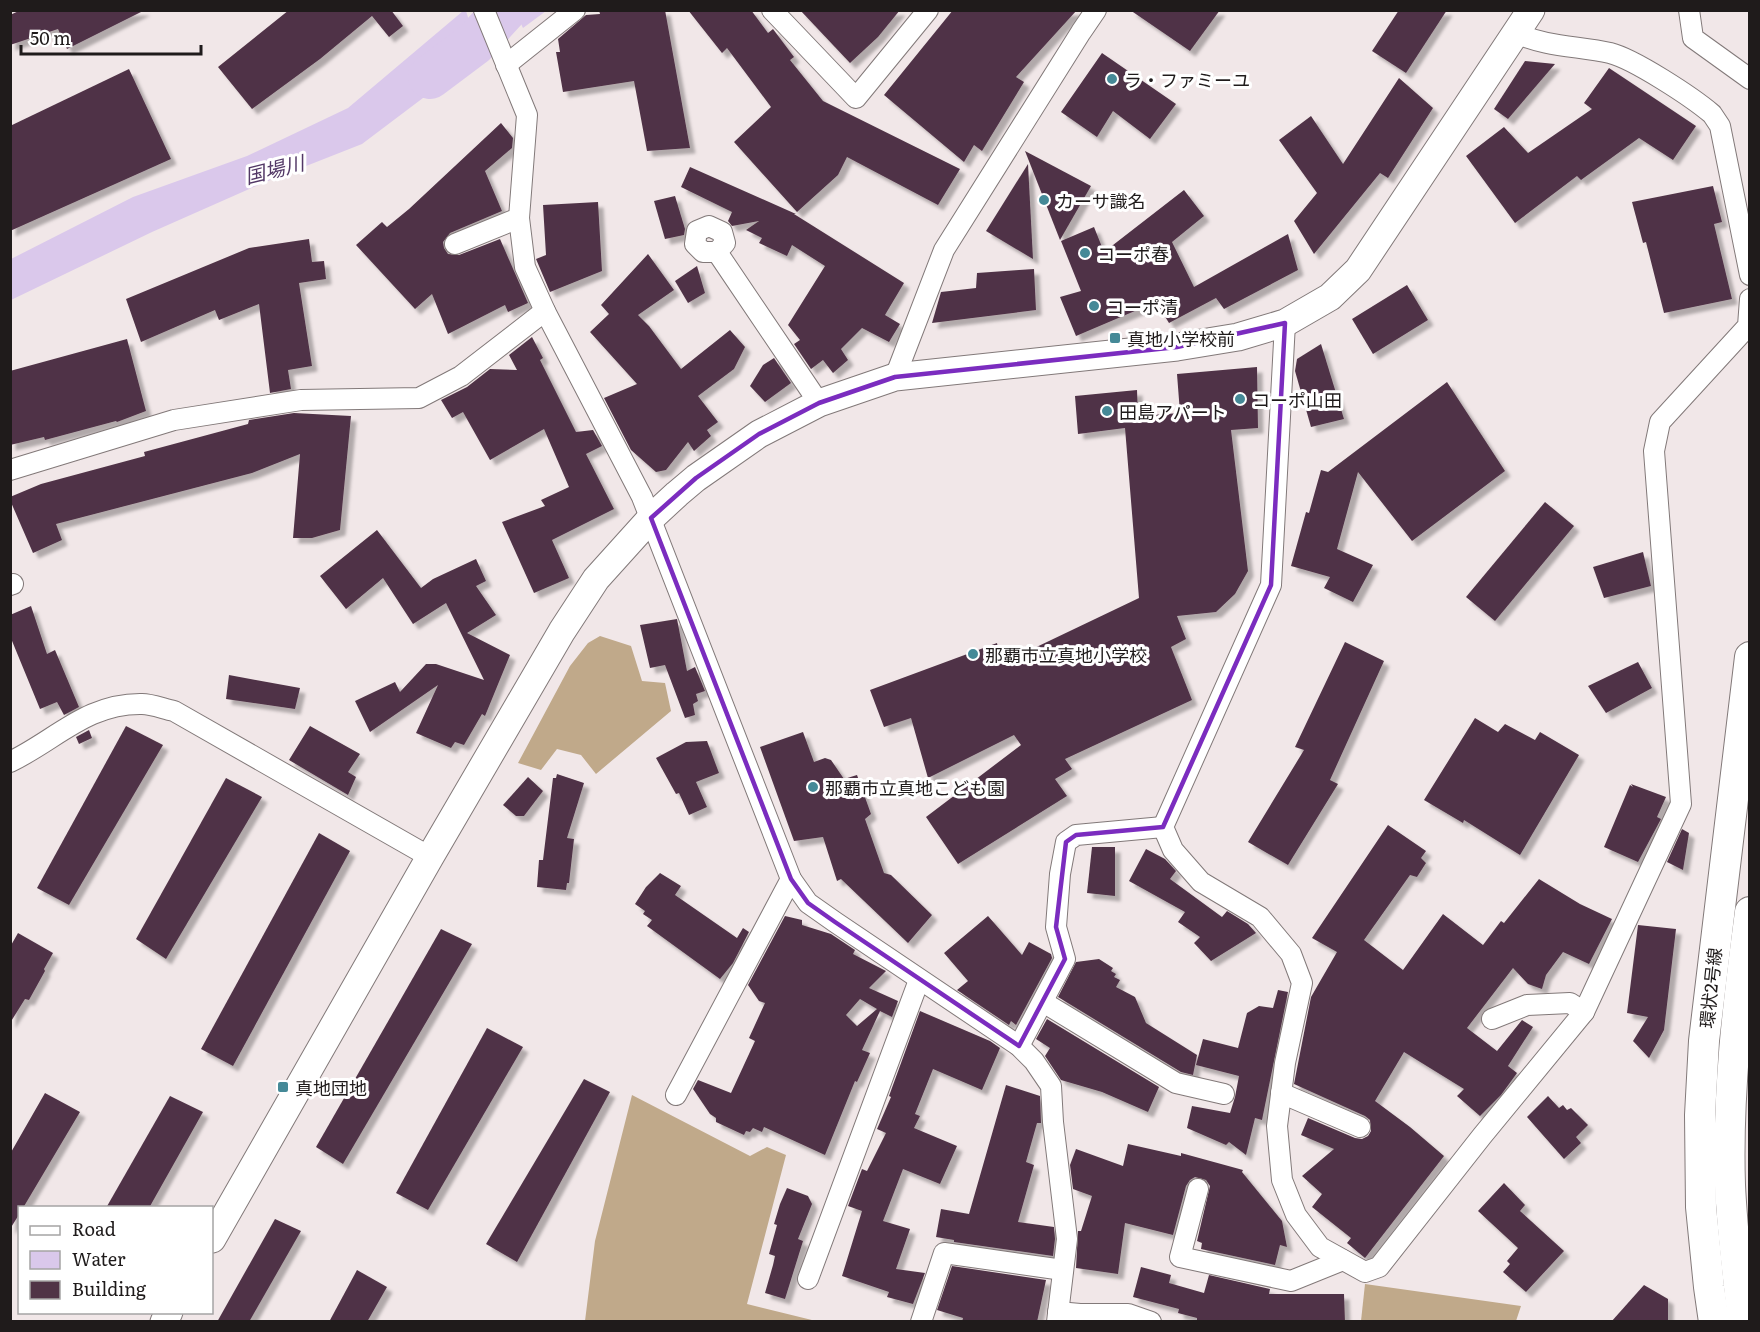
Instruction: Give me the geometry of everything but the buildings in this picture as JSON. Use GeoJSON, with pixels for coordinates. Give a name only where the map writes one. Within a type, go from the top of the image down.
{"type":"FeatureCollection","features":[{"type":"Feature","properties":{"kind":"main road","name":"環状2号線"},"geometry":{"type":"LineString","coordinates":[[1714,1322],[1701,1207],[1700,1115],[1704,1041],[1749,657]]}},
{"type":"Feature","properties":{"kind":"main road","name":"環状2号線"},"geometry":{"type":"LineString","coordinates":[[1743,1322],[1730,1184],[1734,1048],[1749,912]]}},
{"type":"Feature","properties":{"kind":"street"},"geometry":{"type":"LineString","coordinates":[[484,10],[527,115],[519,218],[525,267],[545,312],[642,497],[791,879],[808,903],[1019,1046],[1034,1061],[1051,1086],[1067,1239],[1058,1317],[1080,1314],[1128,1314],[1151,1322]]}},
{"type":"Feature","properties":{"kind":"street"},"geometry":{"type":"LineString","coordinates":[[506,65],[574,10]]}},
{"type":"Feature","properties":{"kind":"street"},"geometry":{"type":"LineString","coordinates":[[772,10],[855,98],[928,10]]}},
{"type":"Feature","properties":{"kind":"street"},"geometry":{"type":"LineString","coordinates":[[895,377],[944,250],[1096,10]]}},
{"type":"Feature","properties":{"kind":"street"},"geometry":{"type":"LineString","coordinates":[[1689,10],[1693,38],[1749,80]]}},
{"type":"Feature","properties":{"kind":"street"},"geometry":{"type":"LineString","coordinates":[[213,1237],[430,857],[562,631],[596,579],[651,518],[696,478],[759,434],[819,403],[895,377],[1177,347],[1238,337],[1285,323],[1330,297],[1358,270],[1524,22],[1534,41],[1611,54],[1629,60],[1712,114],[1720,126],[1749,275]]}},
{"type":"Feature","properties":{"kind":"street"},"geometry":{"type":"LineString","coordinates":[[455,244],[519,218]]}},
{"type":"Feature","properties":{"kind":"street"},"geometry":{"type":"LineString","coordinates":[[717,252],[819,403]]}},
{"type":"Feature","properties":{"kind":"street"},"geometry":{"type":"LineString","coordinates":[[1285,323],[1271,585],[1163,826],[1173,850],[1201,882],[1260,917],[1291,954],[1302,983],[1277,1126],[1282,1180],[1296,1215],[1320,1247],[1365,1272],[1378,1267],[1584,1012],[1681,804],[1654,451],[1660,422],[1748,326],[1749,299]]}},
{"type":"Feature","properties":{"kind":"street"},"geometry":{"type":"LineString","coordinates":[[10,470],[174,420],[301,400],[419,398],[461,376],[545,312]]}},
{"type":"Feature","properties":{"kind":"street"},"geometry":{"type":"LineString","coordinates":[[10,762],[89,714],[113,706],[144,704],[174,711],[430,857]]}},
{"type":"Feature","properties":{"kind":"street"},"geometry":{"type":"LineString","coordinates":[[1019,1046],[1065,959],[1056,927],[1060,874],[1066,842],[1076,835],[1163,826]]}},
{"type":"Feature","properties":{"kind":"street"},"geometry":{"type":"LineString","coordinates":[[676,1095],[791,879]]}},
{"type":"Feature","properties":{"kind":"street"},"geometry":{"type":"LineString","coordinates":[[808,1279],[919,980]]}},
{"type":"Feature","properties":{"kind":"street"},"geometry":{"type":"LineString","coordinates":[[1043,1002],[1176,1083],[1224,1094]]}},
{"type":"Feature","properties":{"kind":"street"},"geometry":{"type":"LineString","coordinates":[[1491,1019],[1527,1005],[1570,1003],[1584,1012]]}},
{"type":"Feature","properties":{"kind":"street"},"geometry":{"type":"LineString","coordinates":[[1281,1093],[1360,1127]]}},
{"type":"Feature","properties":{"kind":"street"},"geometry":{"type":"LineString","coordinates":[[1198,1189],[1180,1257],[1291,1281],[1343,1260]]}},
{"type":"Feature","properties":{"kind":"street"},"geometry":{"type":"LineString","coordinates":[[921,1322],[944,1253],[1063,1270]]}},
{"type":"Feature","properties":{"kind":"highlighted area"},"geometry":{"type":"Polygon","coordinates":[[[1285,323],[1271,585],[1163,827],[1076,835],[1066,842],[1056,927],[1065,959],[1019,1046],[808,903],[791,879],[651,518],[696,478],[759,434],[819,403],[895,377],[1177,347],[1285,323]]]}},
{"type":"Feature","properties":{"kind":"shaded area"},"geometry":{"type":"Polygon","coordinates":[[[600,636],[631,646],[642,681],[665,683],[671,711],[596,774],[581,755],[557,749],[541,770],[518,763],[570,666],[588,643],[600,636]]]}},
{"type":"Feature","properties":{"kind":"shaded area"},"geometry":{"type":"Polygon","coordinates":[[[632,1095],[750,1156],[767,1147],[786,1155],[747,1304],[816,1321],[585,1321],[595,1241],[632,1095]]]}},
{"type":"Feature","properties":{"kind":"shaded area"},"geometry":{"type":"Polygon","coordinates":[[[1365,1284],[1521,1306],[1516,1321],[1361,1321],[1365,1284]]]}},
{"type":"Feature","properties":{"kind":"water"},"geometry":{"type":"Polygon","coordinates":[[[463,11],[466,11],[480,55],[362,144],[263,183],[152,232],[11,300],[11,259],[133,197],[247,156],[348,108],[463,11]]]}},
{"type":"Feature","properties":{"kind":"water"},"geometry":{"type":"Polygon","coordinates":[[[515,11],[546,11],[523,28],[515,11]]]}},
{"type":"Feature","properties":{"kind":"waterway","name":"国場川"},"geometry":{"type":"LineString","coordinates":[[430,77],[474,44],[505,10]]}},
{"type":"Feature","properties":{"kind":"place","name":"ラ・ファミーユ"},"geometry":{"type":"Point","coordinates":[1112,79]}},
{"type":"Feature","properties":{"kind":"place","name":"カーサ識名"},"geometry":{"type":"Point","coordinates":[1044,200]}},
{"type":"Feature","properties":{"kind":"place","name":"コーポ春"},"geometry":{"type":"Point","coordinates":[1085,253]}},
{"type":"Feature","properties":{"kind":"place","name":"コーポ清"},"geometry":{"type":"Point","coordinates":[1094,306]}},
{"type":"Feature","properties":{"kind":"place","name":"真地小学校前"},"geometry":{"type":"Point","coordinates":[1115,338]}},
{"type":"Feature","properties":{"kind":"place","name":"コーポ山田"},"geometry":{"type":"Point","coordinates":[1240,399]}},
{"type":"Feature","properties":{"kind":"place","name":"田島アパート"},"geometry":{"type":"Point","coordinates":[1107,411]}},
{"type":"Feature","properties":{"kind":"place","name":"那覇市立真地小学校"},"geometry":{"type":"Point","coordinates":[973,654]}},
{"type":"Feature","properties":{"kind":"place","name":"那覇市立真地こども園"},"geometry":{"type":"Point","coordinates":[813,787]}},
{"type":"Feature","properties":{"kind":"place","name":"真地団地"},"geometry":{"type":"Point","coordinates":[283,1087]}}]}
